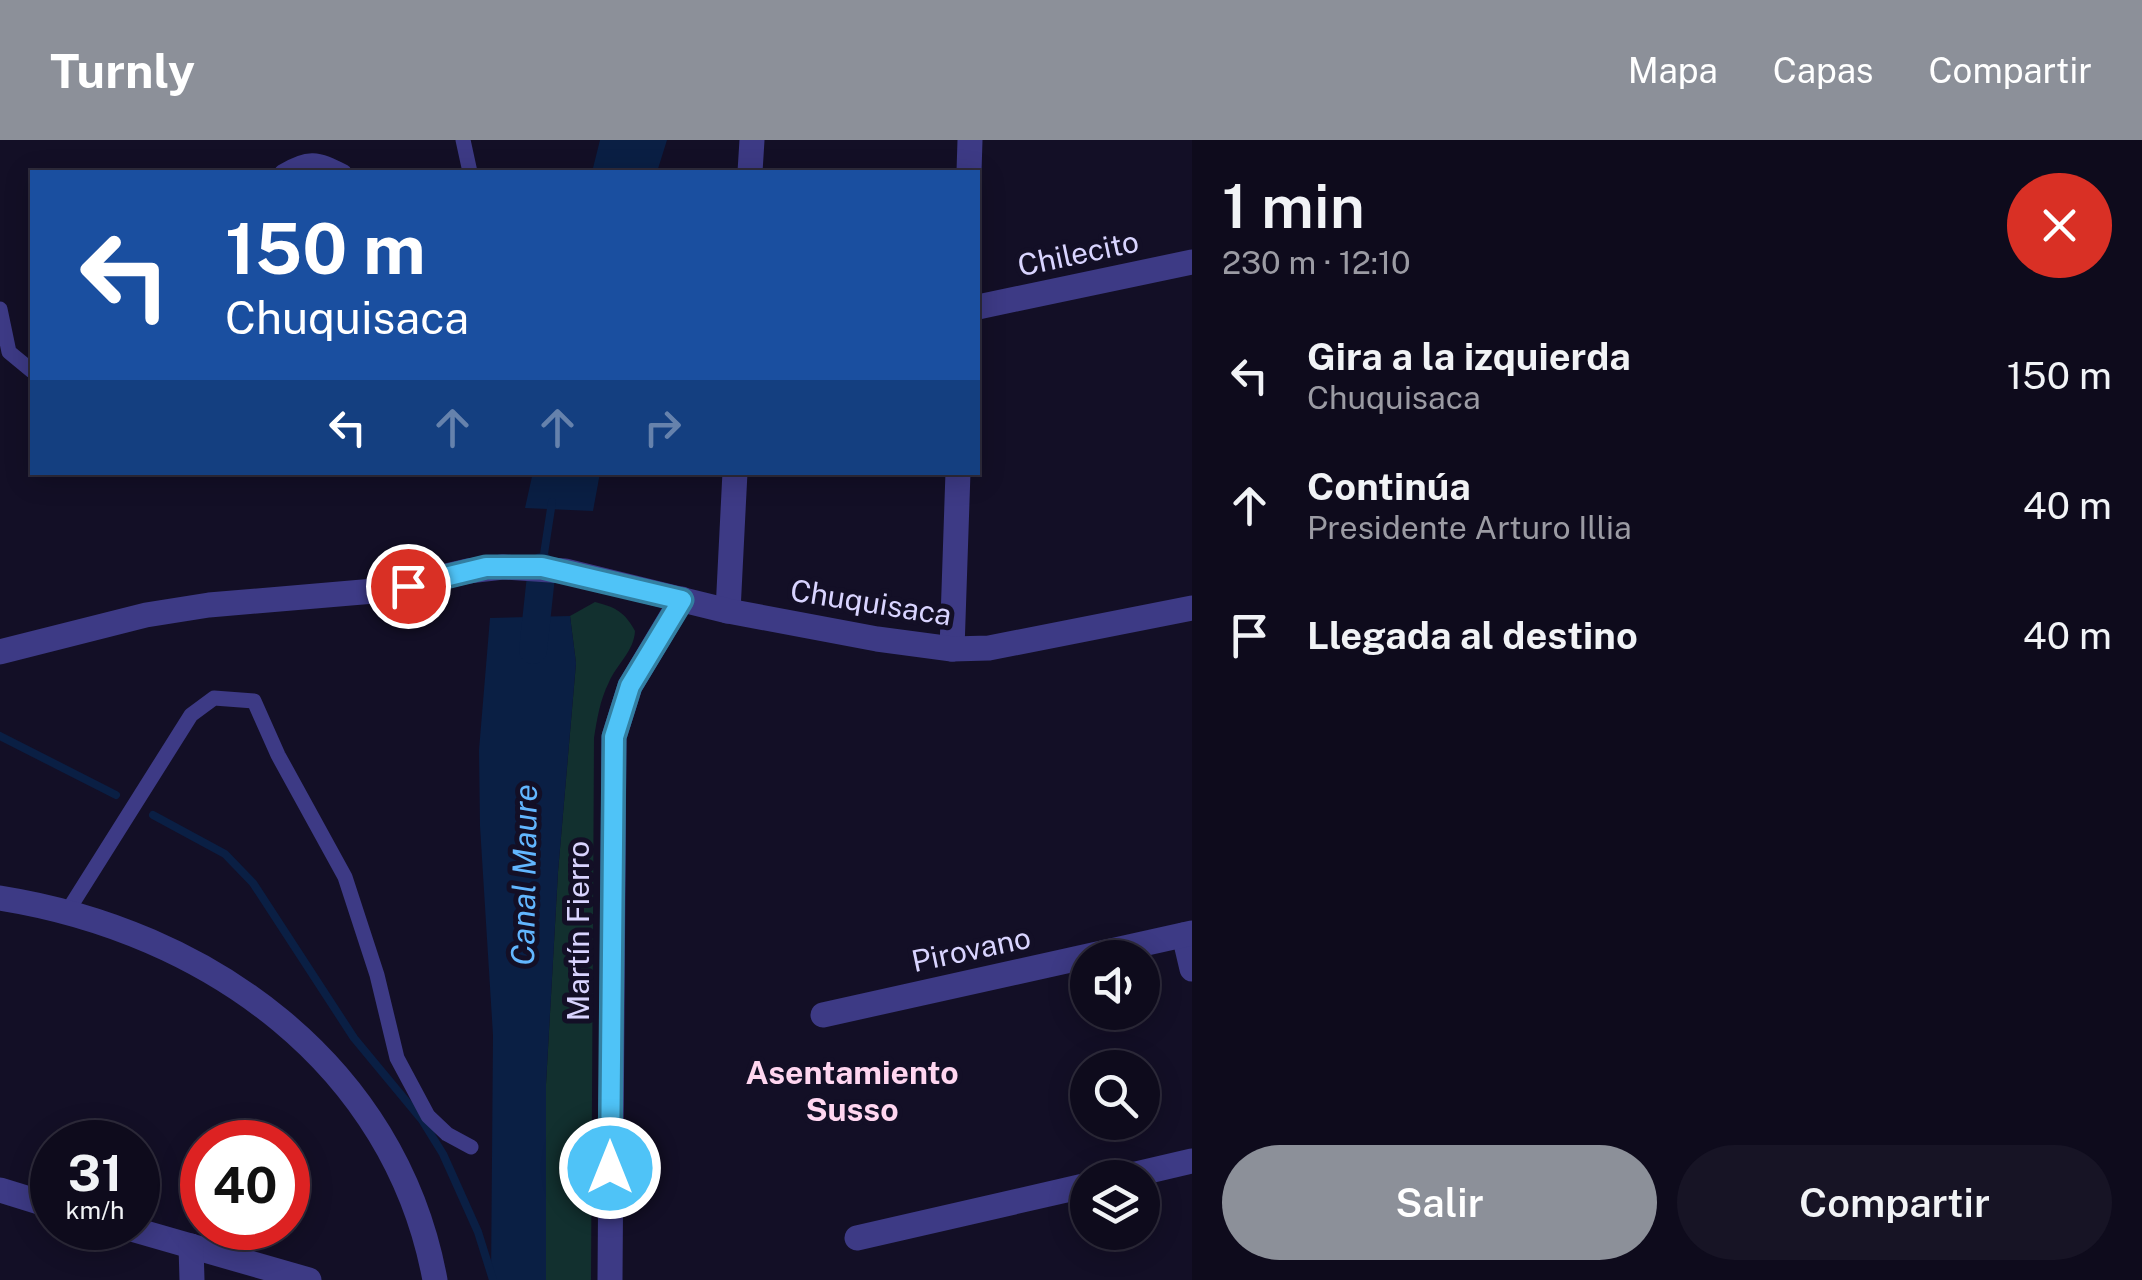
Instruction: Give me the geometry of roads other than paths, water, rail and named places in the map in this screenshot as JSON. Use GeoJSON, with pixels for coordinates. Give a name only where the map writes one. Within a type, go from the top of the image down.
{"type":"FeatureCollection","features":[{"type":"Feature","properties":{"kind":"street"},"geometry":{"type":"LineString","coordinates":[[750,170],[752,140]]}},
{"type":"Feature","properties":{"kind":"street"},"geometry":{"type":"LineString","coordinates":[[969,170],[970,140]]}},
{"type":"Feature","properties":{"kind":"street","name":"Chilecito"},"geometry":{"type":"LineString","coordinates":[[980,307],[1192,262]]}},
{"type":"Feature","properties":{"kind":"street"},"geometry":{"type":"LineString","coordinates":[[728,611],[735,475]]}},
{"type":"Feature","properties":{"kind":"street"},"geometry":{"type":"LineString","coordinates":[[952,649],[958,475]]}},
{"type":"Feature","properties":{"kind":"street","name":"Chuquisaca"},"geometry":{"type":"LineString","coordinates":[[0,652],[146,615],[209,604],[386,590],[486,567],[542,567],[728,611],[952,649],[989,648],[1192,608]]}},
{"type":"Feature","properties":{"kind":"street","name":"Martín Fierro"},"geometry":{"type":"LineString","coordinates":[[610,1280],[614,737],[630,686],[682,600]]}},
{"type":"Feature","properties":{"kind":"street"},"geometry":{"type":"LineString","coordinates":[[0,898],[112,924],[232,986],[299,1034],[348,1084],[396,1160],[427,1237],[435,1280]]}},
{"type":"Feature","properties":{"kind":"street"},"geometry":{"type":"LineString","coordinates":[[1188,934],[1192,969]]}},
{"type":"Feature","properties":{"kind":"street","name":"Pirovano"},"geometry":{"type":"LineString","coordinates":[[822,1015],[1188,934]]}},
{"type":"Feature","properties":{"kind":"street"},"geometry":{"type":"LineString","coordinates":[[1160,1168],[1192,1161]]}},
{"type":"Feature","properties":{"kind":"street"},"geometry":{"type":"LineString","coordinates":[[857,1238],[1070,1189]]}},
{"type":"Feature","properties":{"kind":"street"},"geometry":{"type":"LineString","coordinates":[[0,1190],[30,1199]]}},
{"type":"Feature","properties":{"kind":"street"},"geometry":{"type":"LineString","coordinates":[[191,1250],[192,1280]]}},
{"type":"Feature","properties":{"kind":"street"},"geometry":{"type":"LineString","coordinates":[[205,1250],[309,1280]]}},
{"type":"Feature","properties":{"kind":"lane"},"geometry":{"type":"LineString","coordinates":[[463,140],[470,170]]}},
{"type":"Feature","properties":{"kind":"lane"},"geometry":{"type":"LineString","coordinates":[[285,170],[299,162],[320,160],[340,170]]}},
{"type":"Feature","properties":{"kind":"lane"},"geometry":{"type":"LineString","coordinates":[[0,309],[8,352],[30,369]]}},
{"type":"Feature","properties":{"kind":"lane"},"geometry":{"type":"LineString","coordinates":[[67,912],[191,715],[214,698],[254,701],[278,755],[345,878],[377,975],[397,1058],[428,1116],[447,1134],[471,1147]]}},
{"type":"Feature","properties":{"kind":"water"},"geometry":{"type":"Polygon","coordinates":[[[600,140],[667,140],[658,170],[592,170],[600,140]]]}},
{"type":"Feature","properties":{"kind":"water"},"geometry":{"type":"Polygon","coordinates":[[[532,475],[600,475],[593,511],[525,508],[532,475]]]}},
{"type":"Feature","properties":{"kind":"water"},"geometry":{"type":"Polygon","coordinates":[[[570,616],[576,663],[558,872],[546,1084],[546,1280],[491,1280],[493,1035],[479,750],[490,618],[570,616]]]}},
{"type":"Feature","properties":{"kind":"waterway","name":"Canal Maure"},"geometry":{"type":"LineString","coordinates":[[542,567],[552,502]]}},
{"type":"Feature","properties":{"kind":"waterway","name":"Canal Maure"},"geometry":{"type":"LineString","coordinates":[[533,650],[542,567]]}},
{"type":"Feature","properties":{"kind":"waterway"},"geometry":{"type":"LineString","coordinates":[[0,736],[116,795]]}},
{"type":"Feature","properties":{"kind":"waterway"},"geometry":{"type":"LineString","coordinates":[[153,815],[225,854],[253,883],[354,1038],[422,1120],[443,1154],[478,1232],[493,1280]]}},
{"type":"Feature","properties":{"kind":"district","name":"Asentamiento Susso"},"geometry":{"type":"Point","coordinates":[852,1090]}}]}
